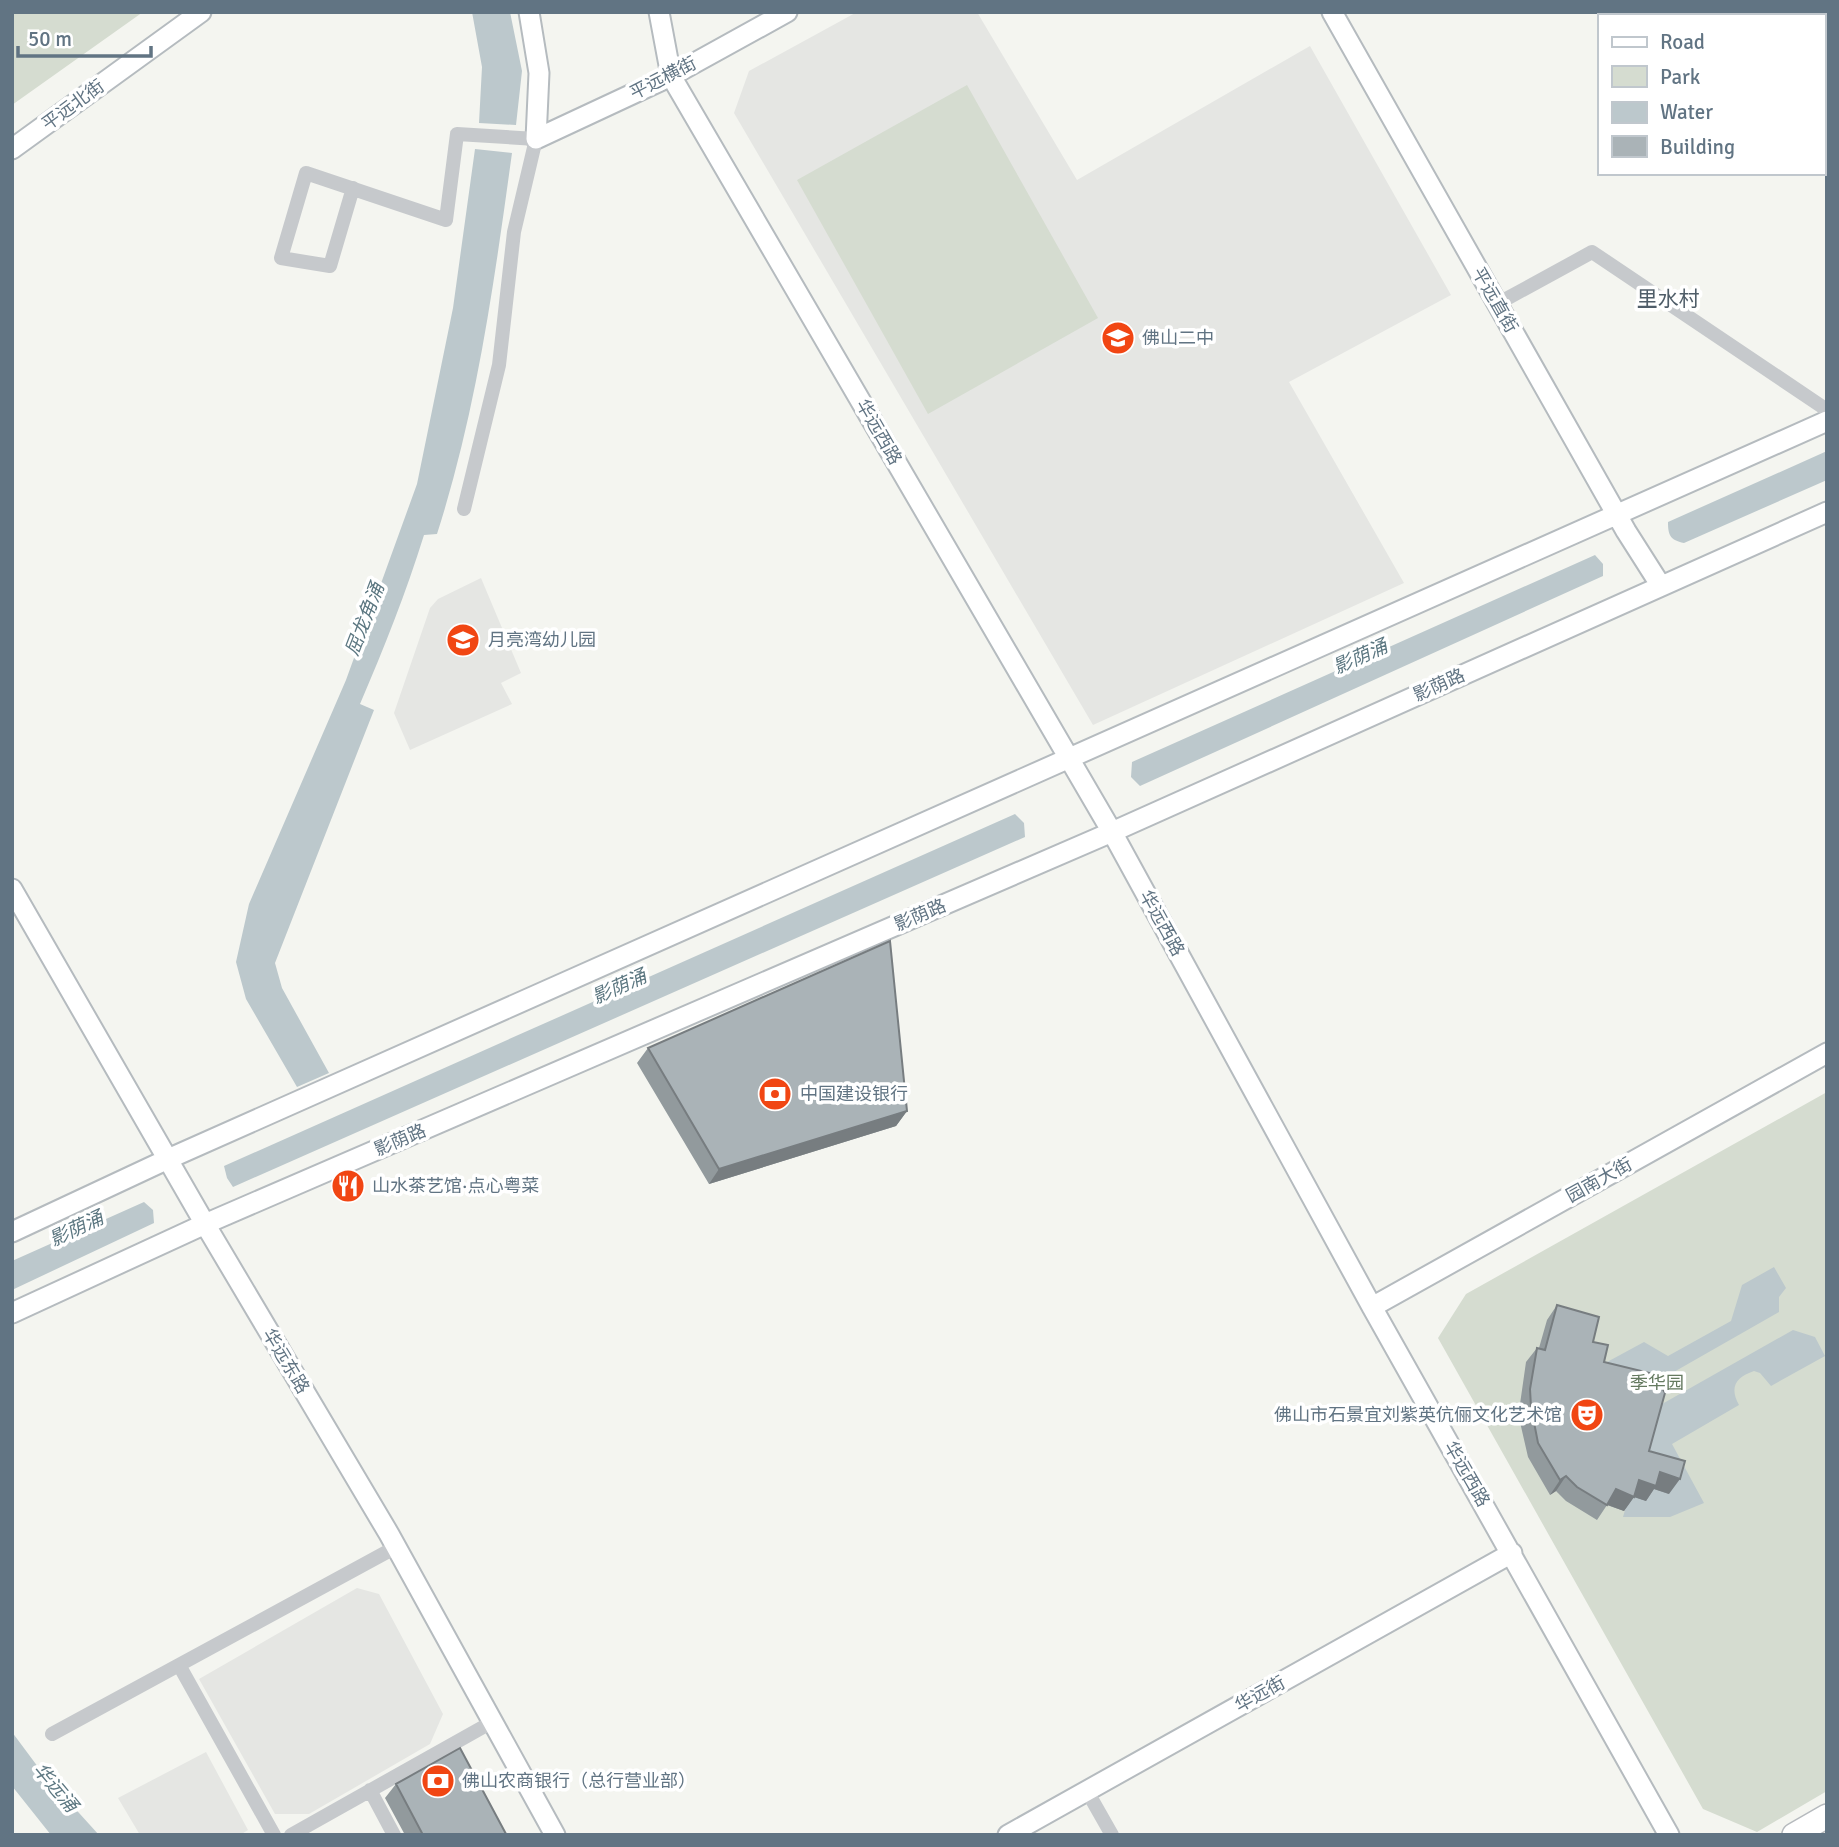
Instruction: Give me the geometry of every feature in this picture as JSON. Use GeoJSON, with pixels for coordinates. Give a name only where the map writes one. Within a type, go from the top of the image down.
{"type":"FeatureCollection","features":[{"type":"Feature","properties":{"kind":"main road"},"geometry":{"type":"LineString","coordinates":[[1794,1835],[1827,1816]]}},
{"type":"Feature","properties":{"kind":"street","name":"平远北街"},"geometry":{"type":"LineString","coordinates":[[12,149],[201,12]]}},
{"type":"Feature","properties":{"kind":"street"},"geometry":{"type":"LineString","coordinates":[[464,509],[499,365],[514,232],[536,139],[539,73],[529,12]]}},
{"type":"Feature","properties":{"kind":"street","name":"华远西路"},"geometry":{"type":"LineString","coordinates":[[659,12],[671,76],[1112,832],[1372,1307],[1669,1835]]}},
{"type":"Feature","properties":{"kind":"street","name":"平远横街"},"geometry":{"type":"LineString","coordinates":[[536,139],[671,76],[787,12]]}},
{"type":"Feature","properties":{"kind":"street","name":"平远直街"},"geometry":{"type":"LineString","coordinates":[[1332,12],[1656,580]]}},
{"type":"Feature","properties":{"kind":"street"},"geometry":{"type":"LineString","coordinates":[[353,188],[330,266],[281,258],[306,173],[353,188],[446,220],[457,134],[536,139]]}},
{"type":"Feature","properties":{"kind":"street"},"geometry":{"type":"LineString","coordinates":[[1497,304],[1592,252],[1827,410]]}},
{"type":"Feature","properties":{"kind":"street"},"geometry":{"type":"LineString","coordinates":[[12,1232],[1069,758],[1622,523],[1827,421]]}},
{"type":"Feature","properties":{"kind":"street","name":"影荫路"},"geometry":{"type":"LineString","coordinates":[[12,1313],[205,1224],[1112,832],[1656,580],[1827,512]]}},
{"type":"Feature","properties":{"kind":"street","name":"华远东路"},"geometry":{"type":"LineString","coordinates":[[12,889],[205,1224],[396,1547],[554,1835]]}},
{"type":"Feature","properties":{"kind":"street","name":"园南大街"},"geometry":{"type":"LineString","coordinates":[[1372,1307],[1827,1053]]}},
{"type":"Feature","properties":{"kind":"street"},"geometry":{"type":"LineString","coordinates":[[52,1734],[396,1547]]}},
{"type":"Feature","properties":{"kind":"street","name":"华远街"},"geometry":{"type":"LineString","coordinates":[[1008,1835],[1512,1553]]}},
{"type":"Feature","properties":{"kind":"street"},"geometry":{"type":"LineString","coordinates":[[179,1665],[274,1835]]}},
{"type":"Feature","properties":{"kind":"street"},"geometry":{"type":"LineString","coordinates":[[291,1835],[492,1722]]}},
{"type":"Feature","properties":{"kind":"street"},"geometry":{"type":"LineString","coordinates":[[370,1790],[394,1835]]}},
{"type":"Feature","properties":{"kind":"street"},"geometry":{"type":"LineString","coordinates":[[1087,1791],[1112,1835]]}},
{"type":"Feature","properties":{"kind":"shaded area","name":"佛山二中"},"geometry":{"type":"Polygon","coordinates":[[[857,12],[977,12],[1077,180],[1310,46],[1451,295],[1289,382],[1404,583],[1093,725],[734,113],[749,71],[857,12]]]}},
{"type":"Feature","properties":{"kind":"shaded area","name":"月亮湾幼儿园"},"geometry":{"type":"Polygon","coordinates":[[[481,578],[521,673],[501,683],[512,704],[410,750],[394,713],[430,608],[438,599],[481,578]]]}},
{"type":"Feature","properties":{"kind":"shaded area"},"geometry":{"type":"Polygon","coordinates":[[[357,1588],[379,1594],[443,1714],[430,1744],[309,1814],[275,1814],[199,1679],[357,1588]]]}},
{"type":"Feature","properties":{"kind":"shaded area"},"geometry":{"type":"Polygon","coordinates":[[[206,1752],[248,1830],[240,1835],[140,1835],[118,1798],[206,1752]]]}},
{"type":"Feature","properties":{"kind":"green space"},"geometry":{"type":"Polygon","coordinates":[[[12,12],[143,12],[12,105],[12,12]]]}},
{"type":"Feature","properties":{"kind":"green space"},"geometry":{"type":"Polygon","coordinates":[[[967,85],[1098,318],[928,414],[797,180],[967,85]]]}},
{"type":"Feature","properties":{"kind":"green space","name":"季华园"},"geometry":{"type":"Polygon","coordinates":[[[1827,1092],[1827,1791],[1757,1832],[1703,1809],[1438,1338],[1466,1294],[1827,1092]]]}},
{"type":"Feature","properties":{"kind":"water"},"geometry":{"type":"Polygon","coordinates":[[[472,12],[510,12],[522,71],[516,125],[479,123],[482,67],[472,12]]]}},
{"type":"Feature","properties":{"kind":"water"},"geometry":{"type":"Polygon","coordinates":[[[475,149],[512,153],[483,345],[463,440],[437,534],[424,535],[410,578],[360,704],[374,710],[275,963],[282,988],[329,1073],[297,1087],[246,999],[236,962],[249,904],[346,680],[417,484],[453,308],[475,149]]]}},
{"type":"Feature","properties":{"kind":"water"},"geometry":{"type":"Polygon","coordinates":[[[1827,451],[1827,480],[1684,543],[1671,536],[1668,522],[1827,451]]]}},
{"type":"Feature","properties":{"kind":"water"},"geometry":{"type":"Polygon","coordinates":[[[1595,555],[1603,564],[1603,576],[1140,786],[1131,777],[1132,762],[1595,555]]]}},
{"type":"Feature","properties":{"kind":"water"},"geometry":{"type":"Polygon","coordinates":[[[1015,814],[1024,823],[1025,837],[233,1187],[227,1178],[224,1166],[1015,814]]]}},
{"type":"Feature","properties":{"kind":"water"},"geometry":{"type":"Polygon","coordinates":[[[144,1202],[153,1210],[154,1223],[12,1290],[12,1261],[144,1202]]]}},
{"type":"Feature","properties":{"kind":"water"},"geometry":{"type":"Polygon","coordinates":[[[1774,1267],[1786,1288],[1779,1297],[1779,1312],[1644,1389],[1596,1368],[1644,1342],[1668,1356],[1731,1321],[1742,1285],[1774,1267]]]}},
{"type":"Feature","properties":{"kind":"water"},"geometry":{"type":"Polygon","coordinates":[[[1793,1330],[1815,1337],[1825,1356],[1771,1386],[1760,1373],[1754,1371],[1743,1376],[1735,1388],[1739,1405],[1672,1444],[1704,1503],[1670,1517],[1623,1517],[1655,1408],[1793,1330]]]}},
{"type":"Feature","properties":{"kind":"water"},"geometry":{"type":"Polygon","coordinates":[[[12,1732],[41,1771],[99,1835],[51,1835],[12,1786],[12,1732]]]}},
{"type":"Feature","properties":{"kind":"building","name":"中国建设银行"},"geometry":{"type":"Polygon","coordinates":[[[890,941],[907,1111],[719,1169],[648,1048],[890,941]]]}},
{"type":"Feature","properties":{"kind":"building","name":"佛山市石景宜刘紫英伉俪文化艺术馆"},"geometry":{"type":"Polygon","coordinates":[[[1557,1305],[1599,1317],[1593,1342],[1608,1345],[1604,1362],[1654,1374],[1665,1393],[1649,1451],[1685,1461],[1680,1479],[1660,1472],[1656,1486],[1639,1480],[1634,1497],[1616,1489],[1607,1505],[1577,1487],[1566,1476],[1560,1480],[1538,1443],[1530,1389],[1537,1348],[1545,1350],[1557,1305]]]}},
{"type":"Feature","properties":{"kind":"building","name":"佛山农商银行（总行营业部）"},"geometry":{"type":"Polygon","coordinates":[[[460,1748],[506,1834],[423,1835],[396,1784],[460,1748]]]}},
{"type":"Feature","properties":{"kind":"place","name":"佛山二中"},"geometry":{"type":"Point","coordinates":[1118,338]}},
{"type":"Feature","properties":{"kind":"place","name":"月亮湾幼儿园"},"geometry":{"type":"Point","coordinates":[463,640]}},
{"type":"Feature","properties":{"kind":"place","name":"中国建设银行"},"geometry":{"type":"Point","coordinates":[775,1094]}},
{"type":"Feature","properties":{"kind":"place","name":"山水茶艺馆·点心粤菜"},"geometry":{"type":"Point","coordinates":[348,1186]}},
{"type":"Feature","properties":{"kind":"place","name":"佛山市石景宜刘紫英伉俪文化艺术馆"},"geometry":{"type":"Point","coordinates":[1587,1415]}},
{"type":"Feature","properties":{"kind":"place","name":"佛山农商银行（总行营业部）"},"geometry":{"type":"Point","coordinates":[438,1781]}},
{"type":"Feature","properties":{"kind":"district","name":"里水村"},"geometry":{"type":"Point","coordinates":[1668,299]}},
{"type":"Feature","properties":{"kind":"water label","name":"屈龙角涌"},"geometry":{"type":"Point","coordinates":[364,619]}},
{"type":"Feature","properties":{"kind":"water label","name":"影荫涌"},"geometry":{"type":"Point","coordinates":[1360,656]}},
{"type":"Feature","properties":{"kind":"water label","name":"影荫涌"},"geometry":{"type":"Point","coordinates":[619,986]}},
{"type":"Feature","properties":{"kind":"water label","name":"影荫涌"},"geometry":{"type":"Point","coordinates":[76,1228]}},
{"type":"Feature","properties":{"kind":"water label","name":"华远涌"},"geometry":{"type":"Point","coordinates":[56,1787]}}]}
